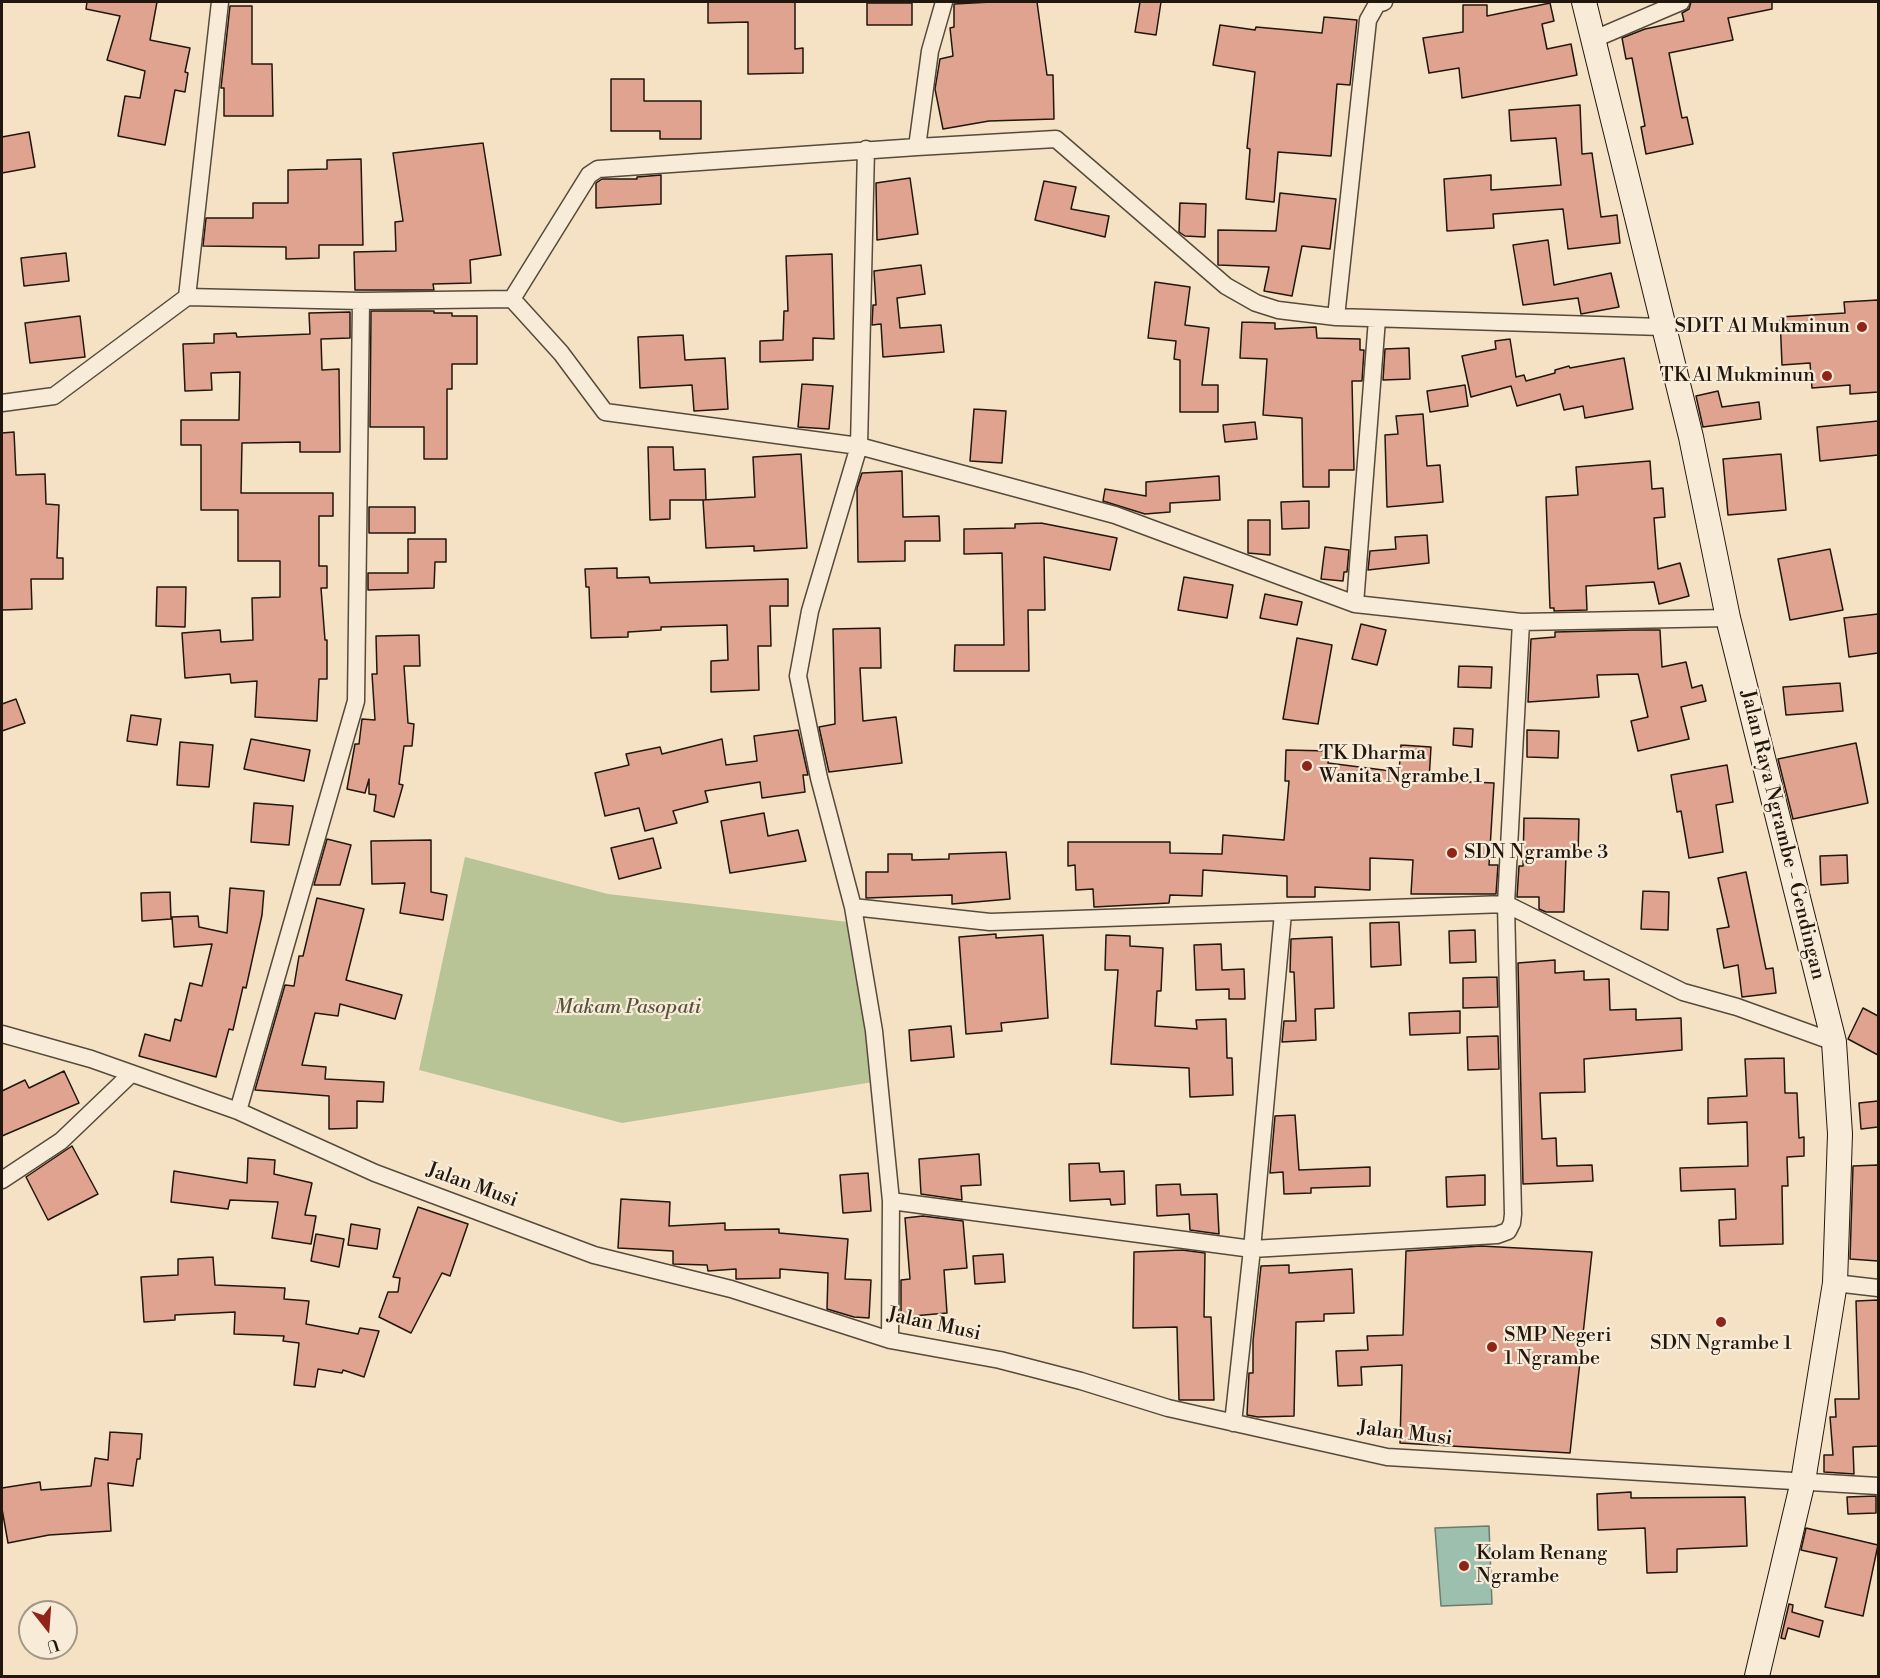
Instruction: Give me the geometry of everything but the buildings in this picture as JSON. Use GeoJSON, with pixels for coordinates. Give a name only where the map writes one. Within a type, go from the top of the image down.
{"type":"FeatureCollection","features":[{"type":"Feature","properties":{"kind":"main road","name":"Jalan Raya Ngrambe - Gendingan"},"geometry":{"type":"LineString","coordinates":[[1584,2],[1690,437],[1728,618],[1834,1042],[1840,1134],[1835,1283],[1803,1481],[1757,1677]]}},
{"type":"Feature","properties":{"kind":"street"},"geometry":{"type":"LineString","coordinates":[[187,297],[220,2]]}},
{"type":"Feature","properties":{"kind":"street"},"geometry":{"type":"LineString","coordinates":[[917,147],[930,51],[944,2]]}},
{"type":"Feature","properties":{"kind":"street"},"geometry":{"type":"LineString","coordinates":[[1336,317],[1368,20],[1377,4],[1384,2]]}},
{"type":"Feature","properties":{"kind":"street"},"geometry":{"type":"LineString","coordinates":[[1592,40],[1681,2]]}},
{"type":"Feature","properties":{"kind":"street"},"geometry":{"type":"LineString","coordinates":[[512,299],[589,175],[598,169],[866,149],[1056,139],[1226,286],[1256,303],[1278,310],[1377,319],[1662,327]]}},
{"type":"Feature","properties":{"kind":"street"},"geometry":{"type":"LineString","coordinates":[[866,149],[859,446],[810,611],[798,676],[819,778],[853,907],[874,1031],[891,1201],[890,1340]]}},
{"type":"Feature","properties":{"kind":"street"},"geometry":{"type":"LineString","coordinates":[[2,403],[54,396],[187,297],[361,301],[512,299],[561,353],[604,412],[859,446],[1116,515],[1355,604],[1521,622],[1728,618]]}},
{"type":"Feature","properties":{"kind":"street"},"geometry":{"type":"LineString","coordinates":[[238,1111],[356,701],[361,301]]}},
{"type":"Feature","properties":{"kind":"street"},"geometry":{"type":"LineString","coordinates":[[1355,604],[1377,319]]}},
{"type":"Feature","properties":{"kind":"street"},"geometry":{"type":"LineString","coordinates":[[891,1201],[1252,1248],[1497,1235],[1508,1231],[1513,1214],[1506,904],[1521,622]]}},
{"type":"Feature","properties":{"kind":"street"},"geometry":{"type":"LineString","coordinates":[[853,907],[990,922],[1506,904],[1683,992],[1737,1007],[1834,1042]]}},
{"type":"Feature","properties":{"kind":"street"},"geometry":{"type":"LineString","coordinates":[[1233,1423],[1252,1248],[1282,913]]}},
{"type":"Feature","properties":{"kind":"street","name":"Jalan Musi"},"geometry":{"type":"LineString","coordinates":[[2,1034],[91,1059],[238,1111],[375,1173],[594,1255],[731,1289],[890,1340],[1000,1360],[1081,1381],[1168,1408],[1387,1457],[1878,1486]]}},
{"type":"Feature","properties":{"kind":"street"},"geometry":{"type":"LineString","coordinates":[[2,1180],[61,1142],[131,1074]]}},
{"type":"Feature","properties":{"kind":"street"},"geometry":{"type":"LineString","coordinates":[[1835,1283],[1878,1288]]}},
{"type":"Feature","properties":{"kind":"green space","name":"Makam Pasopati"},"geometry":{"type":"Polygon","coordinates":[[[465,857],[608,894],[848,922],[873,1082],[622,1123],[419,1070],[465,857]]]}},
{"type":"Feature","properties":{"kind":"shaded area","name":"Kolam Renang Ngrambe"},"geometry":{"type":"Polygon","coordinates":[[[1489,1526],[1492,1604],[1441,1606],[1435,1528],[1489,1526]]]}},
{"type":"Feature","properties":{"kind":"place","name":"SDIT Al Mukminun"},"geometry":{"type":"Point","coordinates":[1862,327]}},
{"type":"Feature","properties":{"kind":"place","name":"TK Al Mukminun"},"geometry":{"type":"Point","coordinates":[1827,376]}},
{"type":"Feature","properties":{"kind":"place","name":"TK Dharma Wanita Ngrambe 1"},"geometry":{"type":"Point","coordinates":[1307,766]}},
{"type":"Feature","properties":{"kind":"place","name":"SDN Ngrambe 3"},"geometry":{"type":"Point","coordinates":[1452,853]}},
{"type":"Feature","properties":{"kind":"place","name":"SDN Ngrambe 1"},"geometry":{"type":"Point","coordinates":[1721,1322]}},
{"type":"Feature","properties":{"kind":"place","name":"SMP Negeri 1 Ngrambe"},"geometry":{"type":"Point","coordinates":[1492,1347]}},
{"type":"Feature","properties":{"kind":"place","name":"Kolam Renang Ngrambe"},"geometry":{"type":"Point","coordinates":[1464,1566]}}]}
